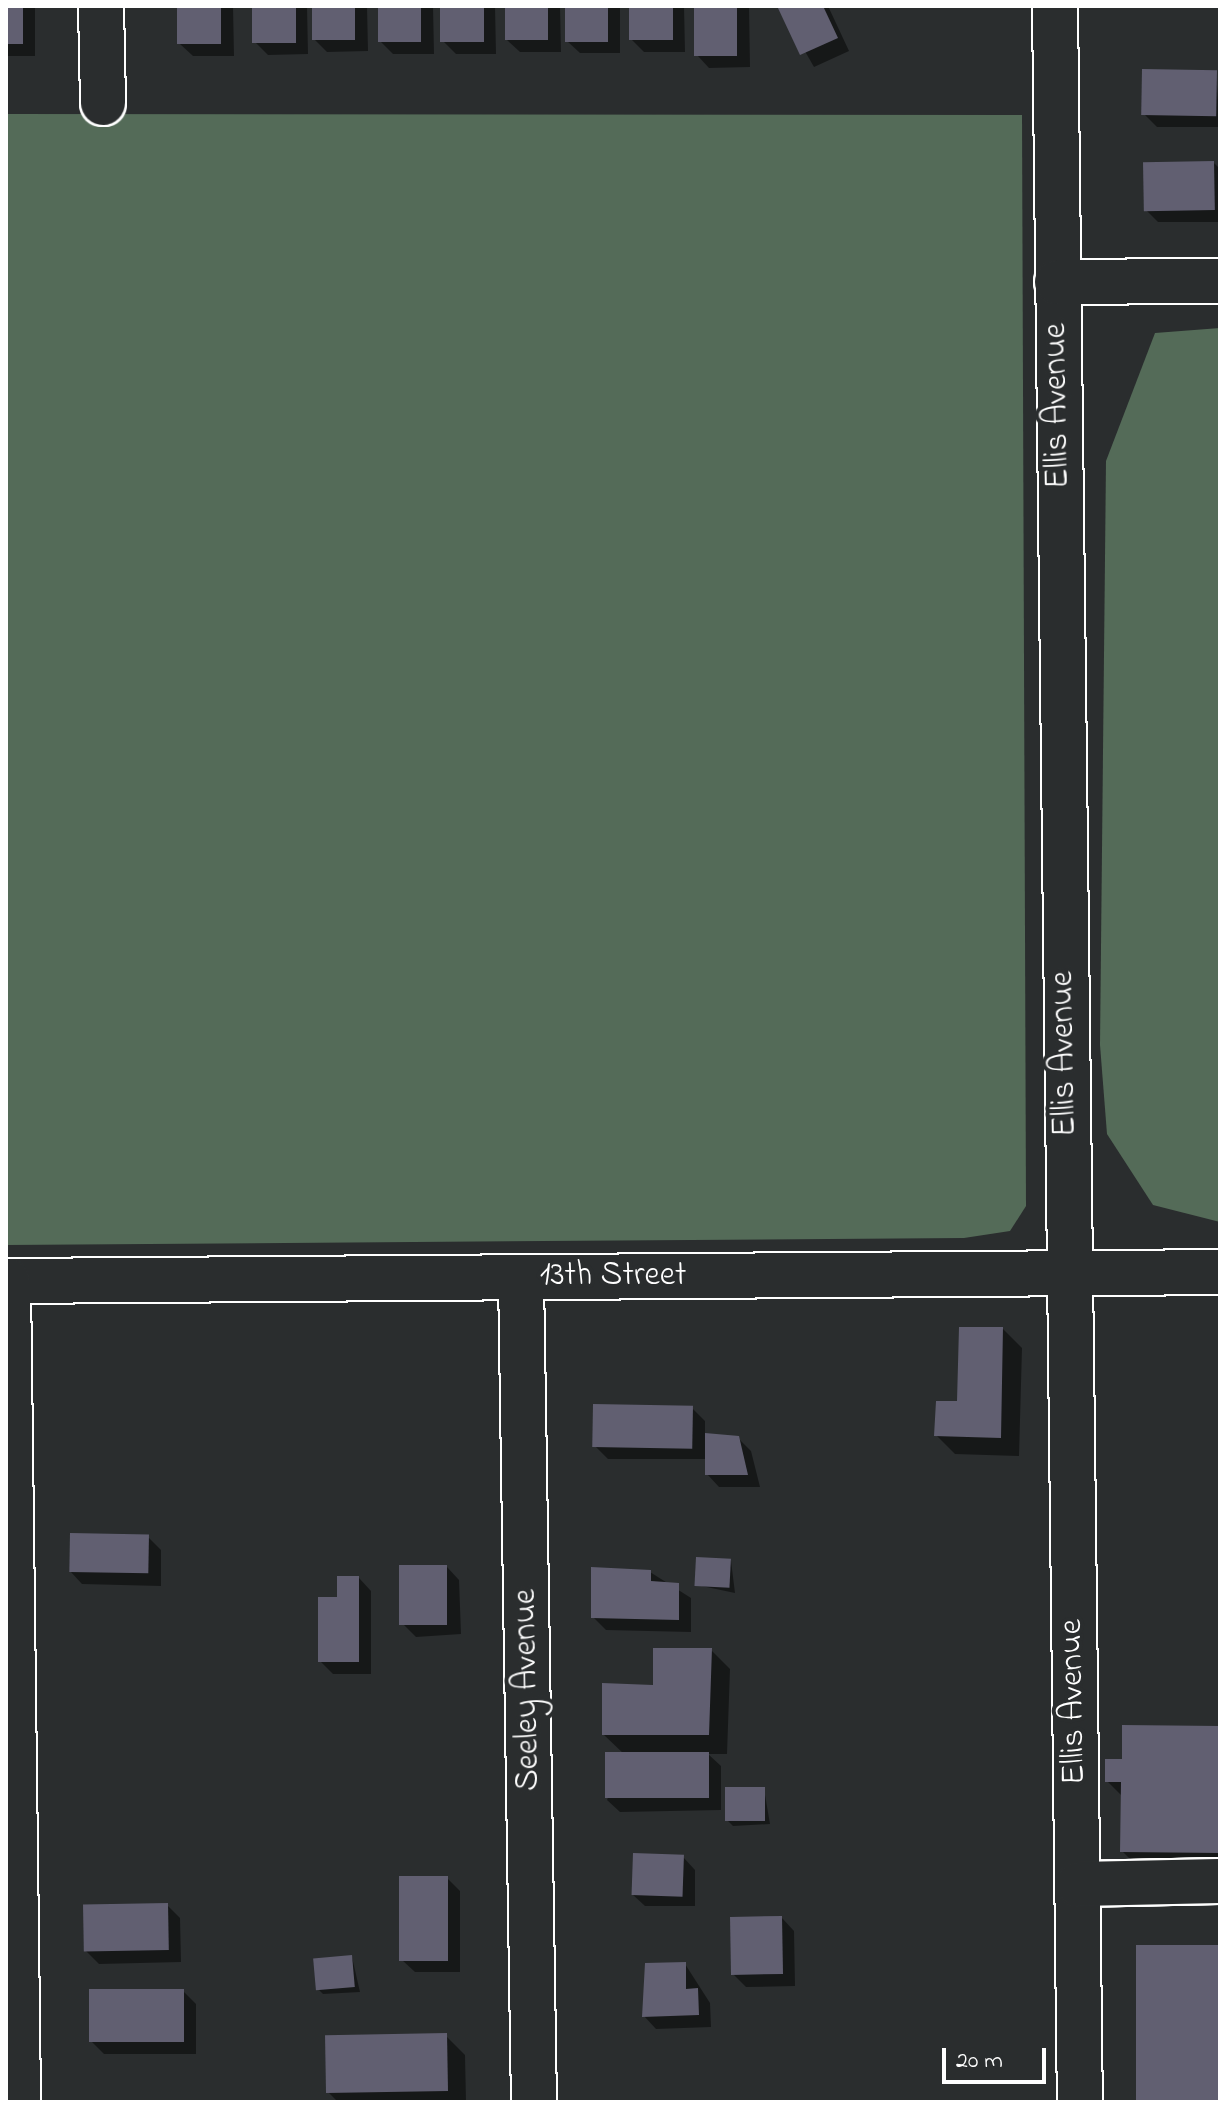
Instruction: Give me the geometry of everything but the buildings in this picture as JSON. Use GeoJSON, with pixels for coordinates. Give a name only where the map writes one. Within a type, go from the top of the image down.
{"type":"FeatureCollection","features":[{"type":"Feature","properties":{"kind":"street"},"geometry":{"type":"LineString","coordinates":[[101,6],[103,103]]}},
{"type":"Feature","properties":{"kind":"street","name":"Ellis Avenue"},"geometry":{"type":"LineString","coordinates":[[1055,6],[1067,1273],[1080,2102]]}},
{"type":"Feature","properties":{"kind":"street"},"geometry":{"type":"LineString","coordinates":[[1057,282],[1220,281]]}},
{"type":"Feature","properties":{"kind":"street","name":"13th Street"},"geometry":{"type":"LineString","coordinates":[[7,1281],[1220,1272]]}},
{"type":"Feature","properties":{"kind":"street","name":"Seeley Avenue"},"geometry":{"type":"LineString","coordinates":[[521,1277],[534,2102]]}},
{"type":"Feature","properties":{"kind":"street"},"geometry":{"type":"LineString","coordinates":[[7,1281],[18,2102]]}},
{"type":"Feature","properties":{"kind":"street"},"geometry":{"type":"LineString","coordinates":[[1078,1884],[1220,1881]]}},
{"type":"Feature","properties":{"kind":"green space"},"geometry":{"type":"Polygon","coordinates":[[[6,114],[1022,115],[1026,1206],[1010,1231],[964,1238],[6,1245],[6,114]]]}},
{"type":"Feature","properties":{"kind":"green space"},"geometry":{"type":"Polygon","coordinates":[[[1220,328],[1220,1222],[1153,1205],[1107,1134],[1100,1045],[1106,461],[1155,333],[1220,328]]]}}]}
